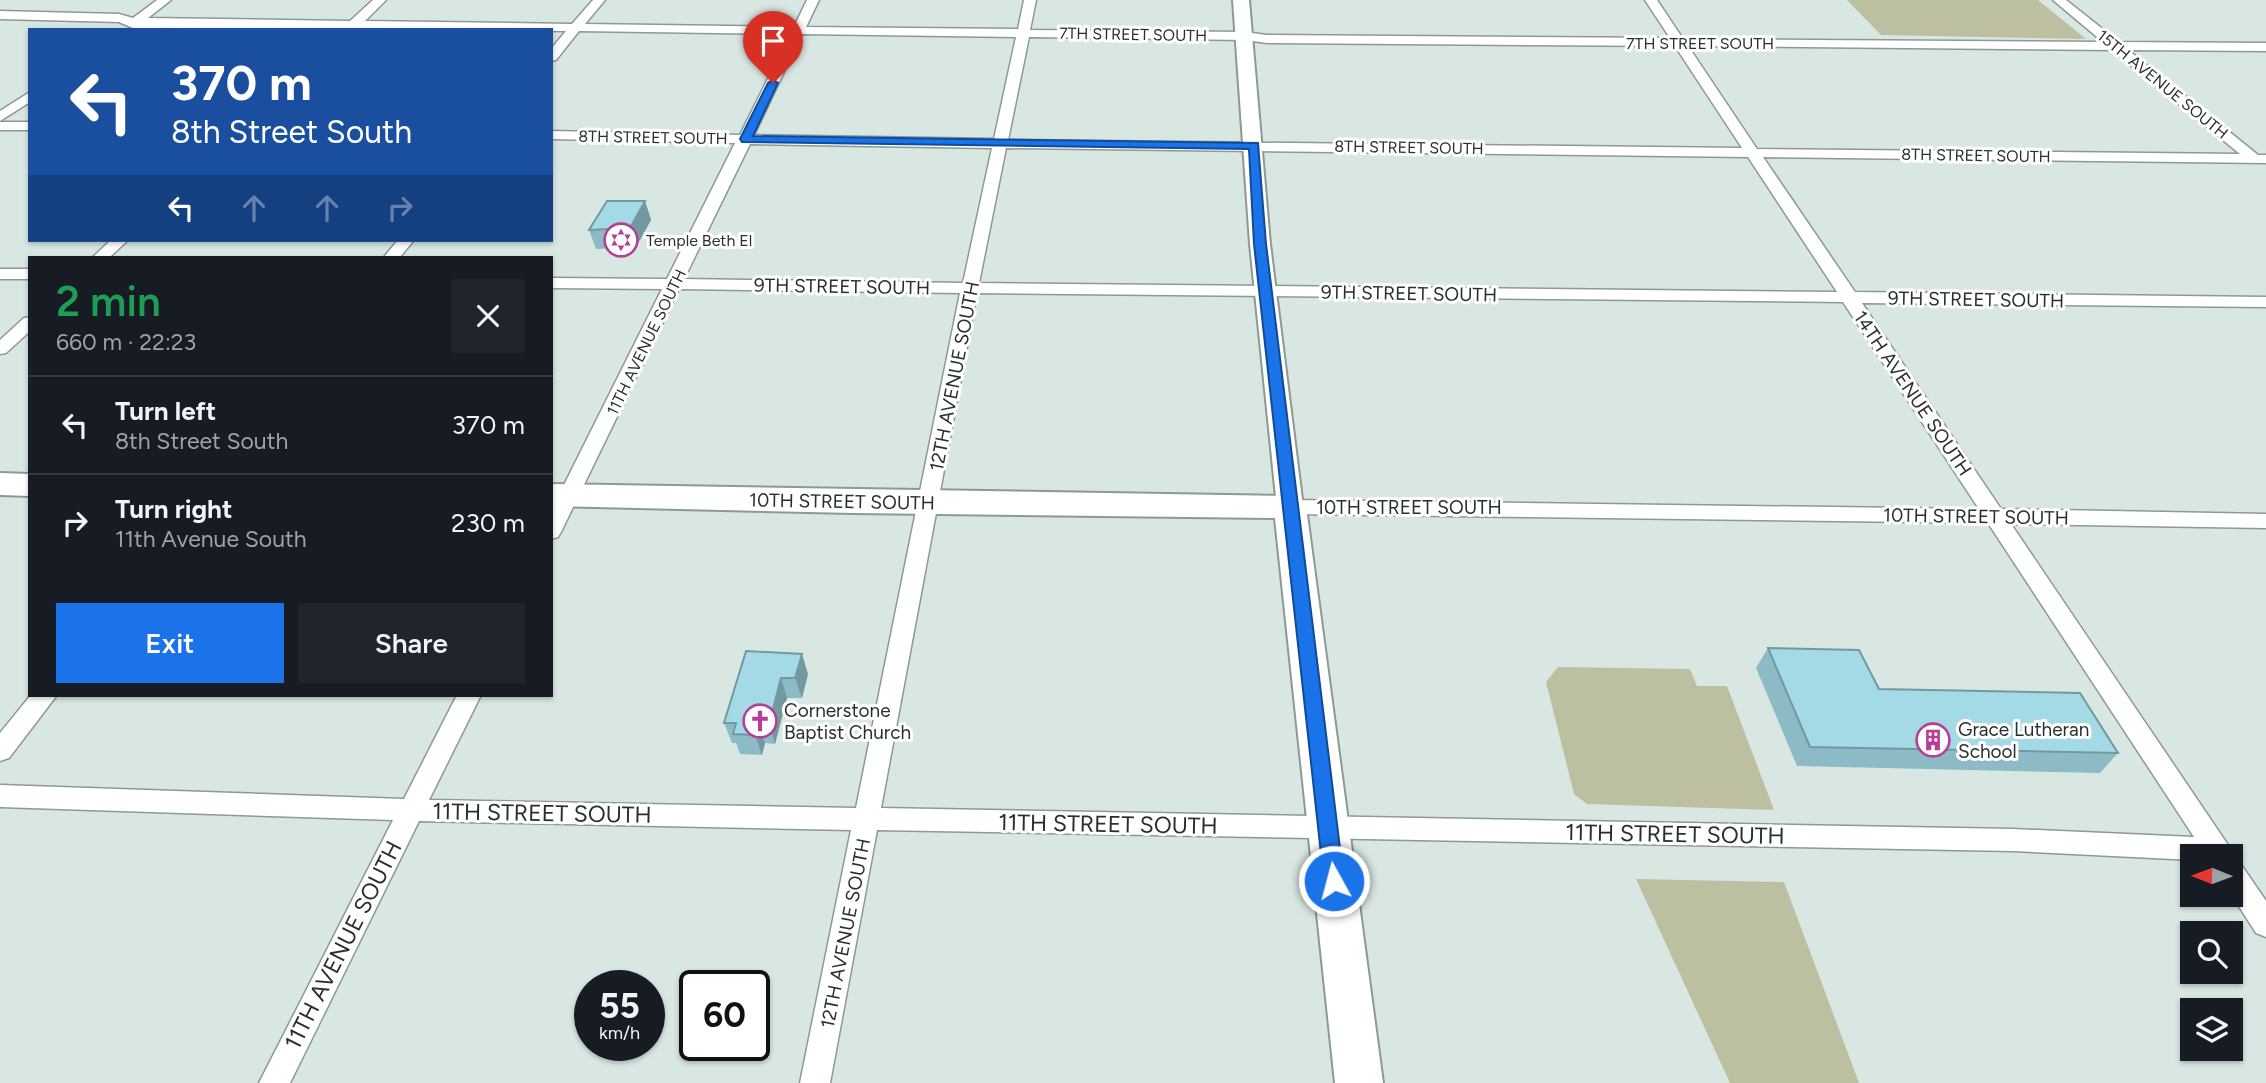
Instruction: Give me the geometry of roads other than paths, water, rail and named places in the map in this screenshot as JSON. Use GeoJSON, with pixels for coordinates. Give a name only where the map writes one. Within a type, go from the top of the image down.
{"type":"FeatureCollection","features":[{"type":"Feature","properties":{"kind":"main road"},"geometry":{"type":"LineString","coordinates":[[0,484],[28,485]]}},
{"type":"Feature","properties":{"kind":"main road","name":"10TH STREET SOUTH"},"geometry":{"type":"LineString","coordinates":[[560,495],[1290,507]]}},
{"type":"Feature","properties":{"kind":"main road"},"geometry":{"type":"LineString","coordinates":[[1290,507],[1359,1083]]}},
{"type":"Feature","properties":{"kind":"street"},"geometry":{"type":"LineString","coordinates":[[130,26],[165,0]]}},
{"type":"Feature","properties":{"kind":"street"},"geometry":{"type":"LineString","coordinates":[[351,27],[380,0]]}},
{"type":"Feature","properties":{"kind":"street"},"geometry":{"type":"LineString","coordinates":[[553,55],[599,0]]}},
{"type":"Feature","properties":{"kind":"street","name":"11TH AVENUE SOUTH"},"geometry":{"type":"LineString","coordinates":[[553,524],[560,495],[674,284],[813,0]]}},
{"type":"Feature","properties":{"kind":"street","name":"12TH AVENUE SOUTH"},"geometry":{"type":"LineString","coordinates":[[816,1083],[970,287],[1030,0]]}},
{"type":"Feature","properties":{"kind":"street"},"geometry":{"type":"LineString","coordinates":[[1241,0],[1265,291],[1290,507]]}},
{"type":"Feature","properties":{"kind":"street","name":"14TH AVENUE SOUTH"},"geometry":{"type":"LineString","coordinates":[[1651,0],[2213,844]]}},
{"type":"Feature","properties":{"kind":"street","name":"15TH AVENUE SOUTH"},"geometry":{"type":"LineString","coordinates":[[2059,0],[2262,162]]}},
{"type":"Feature","properties":{"kind":"street","name":"7TH STREET SOUTH"},"geometry":{"type":"LineString","coordinates":[[0,15],[119,19],[130,26],[576,27],[1245,36],[1267,39],[2266,47]]}},
{"type":"Feature","properties":{"kind":"street"},"geometry":{"type":"LineString","coordinates":[[0,117],[28,97]]}},
{"type":"Feature","properties":{"kind":"street"},"geometry":{"type":"LineString","coordinates":[[0,126],[28,127]]}},
{"type":"Feature","properties":{"kind":"street","name":"8TH STREET SOUTH"},"geometry":{"type":"LineString","coordinates":[[553,135],[2262,162]]}},
{"type":"Feature","properties":{"kind":"street"},"geometry":{"type":"LineString","coordinates":[[101,256],[118,242]]}},
{"type":"Feature","properties":{"kind":"street"},"geometry":{"type":"LineString","coordinates":[[393,256],[404,242]]}},
{"type":"Feature","properties":{"kind":"street"},"geometry":{"type":"LineString","coordinates":[[0,274],[28,274]]}},
{"type":"Feature","properties":{"kind":"street","name":"9TH STREET SOUTH"},"geometry":{"type":"LineString","coordinates":[[553,283],[2266,302]]}},
{"type":"Feature","properties":{"kind":"street"},"geometry":{"type":"LineString","coordinates":[[0,349],[28,324]]}},
{"type":"Feature","properties":{"kind":"street","name":"10TH STREET SOUTH"},"geometry":{"type":"LineString","coordinates":[[1290,507],[1513,508],[2266,521]]}},
{"type":"Feature","properties":{"kind":"street"},"geometry":{"type":"LineString","coordinates":[[0,751],[43,697]]}},
{"type":"Feature","properties":{"kind":"street","name":"11TH AVENUE SOUTH"},"geometry":{"type":"LineString","coordinates":[[274,1083],[468,697]]}},
{"type":"Feature","properties":{"kind":"street","name":"11TH STREET SOUTH"},"geometry":{"type":"LineString","coordinates":[[0,796],[411,810],[2000,840],[2180,855]]}},
{"type":"Feature","properties":{"kind":"street","name":"14TH AVENUE SOUTH"},"geometry":{"type":"LineString","coordinates":[[2244,891],[2266,924]]}},
{"type":"Feature","properties":{"kind":"place","name":"Temple Beth El"},"geometry":{"type":"Point","coordinates":[621,240]}},
{"type":"Feature","properties":{"kind":"place","name":"Cornerstone Baptist Church"},"geometry":{"type":"Point","coordinates":[760,721]}},
{"type":"Feature","properties":{"kind":"place","name":"Grace Lutheran School"},"geometry":{"type":"Point","coordinates":[1933,740]}}]}
